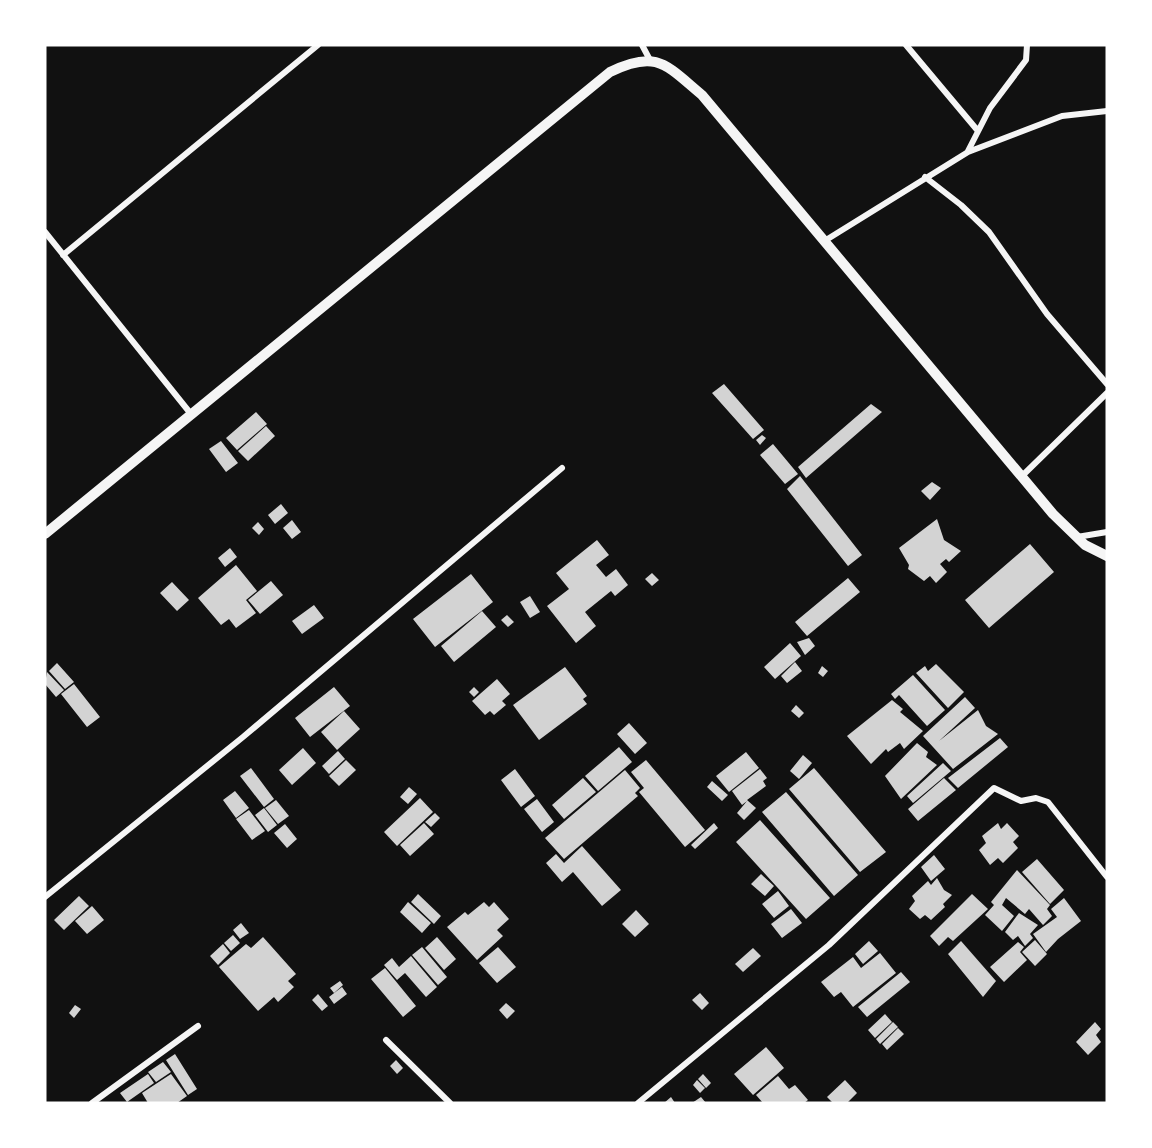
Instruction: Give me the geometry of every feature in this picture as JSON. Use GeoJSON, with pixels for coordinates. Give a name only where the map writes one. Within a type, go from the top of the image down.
{"type":"FeatureCollection","features":[{"type":"Feature","properties":{"kind":"street"},"geometry":{"type":"LineString","coordinates":[[63,255],[318,45]]}},
{"type":"Feature","properties":{"kind":"street"},"geometry":{"type":"LineString","coordinates":[[642,45],[650,60]]}},
{"type":"Feature","properties":{"kind":"street"},"geometry":{"type":"LineString","coordinates":[[906,45],[978,131]]}},
{"type":"Feature","properties":{"kind":"street"},"geometry":{"type":"LineString","coordinates":[[968,152],[990,108],[1026,60],[1027,45]]}},
{"type":"Feature","properties":{"kind":"street"},"geometry":{"type":"LineString","coordinates":[[45,534],[610,72],[632,61],[650,60],[664,64],[702,95],[1022,476],[1084,545],[1107,556]]}},
{"type":"Feature","properties":{"kind":"street"},"geometry":{"type":"LineString","coordinates":[[826,240],[968,152],[1062,116],[1107,111]]}},
{"type":"Feature","properties":{"kind":"street"},"geometry":{"type":"LineString","coordinates":[[925,177],[961,205],[989,232],[1047,314],[1107,384]]}},
{"type":"Feature","properties":{"kind":"street"},"geometry":{"type":"LineString","coordinates":[[45,232],[191,414]]}},
{"type":"Feature","properties":{"kind":"street"},"geometry":{"type":"LineString","coordinates":[[1022,476],[1107,393]]}},
{"type":"Feature","properties":{"kind":"street"},"geometry":{"type":"LineString","coordinates":[[45,897],[243,737],[562,468]]}},
{"type":"Feature","properties":{"kind":"street"},"geometry":{"type":"LineString","coordinates":[[1077,537],[1107,532]]}},
{"type":"Feature","properties":{"kind":"street"},"geometry":{"type":"LineString","coordinates":[[638,1103],[829,945],[994,788],[1021,801],[1036,798],[1048,802],[1107,876]]}},
{"type":"Feature","properties":{"kind":"street"},"geometry":{"type":"LineString","coordinates":[[92,1103],[198,1026]]}},
{"type":"Feature","properties":{"kind":"street"},"geometry":{"type":"LineString","coordinates":[[386,1040],[450,1103]]}},
{"type":"Feature","properties":{"kind":"building"},"geometry":{"type":"Polygon","coordinates":[[[724,384],[764,430],[753,439],[712,393],[724,384]]]}},
{"type":"Feature","properties":{"kind":"building"},"geometry":{"type":"Polygon","coordinates":[[[871,404],[882,412],[806,478],[798,467],[871,404]]]}},
{"type":"Feature","properties":{"kind":"building"},"geometry":{"type":"Polygon","coordinates":[[[256,412],[267,424],[237,450],[226,438],[256,412]]]}},
{"type":"Feature","properties":{"kind":"building"},"geometry":{"type":"Polygon","coordinates":[[[266,426],[275,436],[248,461],[238,451],[266,426]]]}},
{"type":"Feature","properties":{"kind":"building"},"geometry":{"type":"Polygon","coordinates":[[[762,435],[766,438],[760,445],[756,440],[762,435]]]}},
{"type":"Feature","properties":{"kind":"building"},"geometry":{"type":"Polygon","coordinates":[[[221,441],[238,463],[226,472],[209,449],[221,441]]]}},
{"type":"Feature","properties":{"kind":"building"},"geometry":{"type":"Polygon","coordinates":[[[773,444],[798,474],[785,484],[760,455],[773,444]]]}},
{"type":"Feature","properties":{"kind":"building"},"geometry":{"type":"Polygon","coordinates":[[[800,476],[862,555],[848,566],[787,489],[800,476]]]}},
{"type":"Feature","properties":{"kind":"building"},"geometry":{"type":"Polygon","coordinates":[[[932,482],[941,488],[930,500],[921,491],[932,482]]]}},
{"type":"Feature","properties":{"kind":"building"},"geometry":{"type":"Polygon","coordinates":[[[281,504],[288,513],[275,524],[268,515],[281,504]]]}},
{"type":"Feature","properties":{"kind":"building"},"geometry":{"type":"Polygon","coordinates":[[[937,519],[944,540],[961,551],[949,562],[946,559],[940,564],[947,572],[936,583],[930,576],[924,581],[908,569],[909,565],[899,548],[937,519]]]}},
{"type":"Feature","properties":{"kind":"building"},"geometry":{"type":"Polygon","coordinates":[[[292,520],[301,532],[292,539],[283,528],[292,520]]]}},
{"type":"Feature","properties":{"kind":"building"},"geometry":{"type":"Polygon","coordinates":[[[258,522],[264,529],[259,535],[252,528],[258,522]]]}},
{"type":"Feature","properties":{"kind":"building"},"geometry":{"type":"Polygon","coordinates":[[[597,540],[609,555],[596,565],[606,577],[616,569],[628,585],[615,596],[611,591],[585,612],[596,626],[576,643],[547,606],[569,589],[556,573],[597,540]]]}},
{"type":"Feature","properties":{"kind":"building"},"geometry":{"type":"Polygon","coordinates":[[[1030,544],[1054,572],[989,628],[965,600],[1030,544]]]}},
{"type":"Feature","properties":{"kind":"building"},"geometry":{"type":"Polygon","coordinates":[[[230,548],[237,557],[225,567],[218,558],[230,548]]]}},
{"type":"Feature","properties":{"kind":"building"},"geometry":{"type":"Polygon","coordinates":[[[236,565],[257,591],[246,600],[256,613],[236,628],[229,619],[221,625],[198,598],[236,565]]]}},
{"type":"Feature","properties":{"kind":"building"},"geometry":{"type":"Polygon","coordinates":[[[652,573],[659,580],[652,586],[645,579],[652,573]]]}},
{"type":"Feature","properties":{"kind":"building"},"geometry":{"type":"Polygon","coordinates":[[[471,574],[493,602],[435,647],[413,619],[471,574]]]}},
{"type":"Feature","properties":{"kind":"building"},"geometry":{"type":"Polygon","coordinates":[[[848,578],[860,592],[807,636],[795,622],[848,578]]]}},
{"type":"Feature","properties":{"kind":"building"},"geometry":{"type":"Polygon","coordinates":[[[271,581],[283,595],[260,614],[248,600],[271,581]]]}},
{"type":"Feature","properties":{"kind":"building"},"geometry":{"type":"Polygon","coordinates":[[[172,582],[189,600],[177,611],[160,593],[172,582]]]}},
{"type":"Feature","properties":{"kind":"building"},"geometry":{"type":"Polygon","coordinates":[[[530,596],[540,612],[530,618],[520,602],[530,596]]]}},
{"type":"Feature","properties":{"kind":"building"},"geometry":{"type":"Polygon","coordinates":[[[314,605],[324,618],[302,634],[292,621],[314,605]]]}},
{"type":"Feature","properties":{"kind":"building"},"geometry":{"type":"Polygon","coordinates":[[[482,611],[496,627],[454,662],[441,646],[482,611]]]}},
{"type":"Feature","properties":{"kind":"building"},"geometry":{"type":"Polygon","coordinates":[[[507,615],[514,622],[508,627],[501,620],[507,615]]]}},
{"type":"Feature","properties":{"kind":"building"},"geometry":{"type":"Polygon","coordinates":[[[809,638],[815,646],[805,655],[797,642],[809,638]]]}},
{"type":"Feature","properties":{"kind":"building"},"geometry":{"type":"Polygon","coordinates":[[[790,643],[801,656],[775,679],[764,667],[790,643]]]}},
{"type":"Feature","properties":{"kind":"building"},"geometry":{"type":"Polygon","coordinates":[[[795,662],[802,671],[787,683],[781,676],[795,662]]]}},
{"type":"Feature","properties":{"kind":"building"},"geometry":{"type":"Polygon","coordinates":[[[57,663],[74,682],[65,689],[49,671],[57,663]]]}},
{"type":"Feature","properties":{"kind":"building"},"geometry":{"type":"Polygon","coordinates":[[[936,664],[964,692],[948,708],[916,673],[925,666],[928,671],[936,664]]]}},
{"type":"Feature","properties":{"kind":"building"},"geometry":{"type":"Polygon","coordinates":[[[822,666],[828,671],[823,677],[818,673],[822,666]]]}},
{"type":"Feature","properties":{"kind":"building"},"geometry":{"type":"Polygon","coordinates":[[[565,667],[587,696],[583,699],[587,704],[539,740],[513,705],[565,667]]]}},
{"type":"Feature","properties":{"kind":"building"},"geometry":{"type":"Polygon","coordinates":[[[47,672],[64,690],[56,697],[45,684],[47,672]]]}},
{"type":"Feature","properties":{"kind":"building"},"geometry":{"type":"Polygon","coordinates":[[[913,675],[945,710],[927,726],[899,695],[895,699],[891,694],[913,675]]]}},
{"type":"Feature","properties":{"kind":"building"},"geometry":{"type":"Polygon","coordinates":[[[497,679],[510,694],[502,701],[506,705],[494,715],[490,711],[485,715],[472,701],[497,679]]]}},
{"type":"Feature","properties":{"kind":"building"},"geometry":{"type":"Polygon","coordinates":[[[74,684],[100,717],[87,727],[61,694],[74,684]]]}},
{"type":"Feature","properties":{"kind":"building"},"geometry":{"type":"Polygon","coordinates":[[[334,687],[350,706],[310,737],[295,718],[334,687]]]}},
{"type":"Feature","properties":{"kind":"building"},"geometry":{"type":"Polygon","coordinates":[[[474,687],[479,692],[474,697],[469,692],[474,687]]]}},
{"type":"Feature","properties":{"kind":"building"},"geometry":{"type":"Polygon","coordinates":[[[965,697],[975,708],[939,741],[978,710],[986,726],[998,734],[953,769],[923,736],[965,697]]]}},
{"type":"Feature","properties":{"kind":"building"},"geometry":{"type":"Polygon","coordinates":[[[892,700],[903,709],[900,712],[923,731],[904,749],[900,743],[888,752],[886,749],[871,764],[847,736],[892,700]]]}},
{"type":"Feature","properties":{"kind":"building"},"geometry":{"type":"Polygon","coordinates":[[[796,705],[804,713],[799,718],[791,711],[796,705]]]}},
{"type":"Feature","properties":{"kind":"building"},"geometry":{"type":"Polygon","coordinates":[[[344,711],[360,729],[337,750],[321,732],[344,711]]]}},
{"type":"Feature","properties":{"kind":"building"},"geometry":{"type":"Polygon","coordinates":[[[629,723],[647,743],[635,754],[617,734],[629,723]]]}},
{"type":"Feature","properties":{"kind":"building"},"geometry":{"type":"Polygon","coordinates":[[[1000,738],[1008,747],[958,788],[948,778],[1000,738]]]}},
{"type":"Feature","properties":{"kind":"building"},"geometry":{"type":"Polygon","coordinates":[[[917,743],[928,752],[926,757],[937,765],[901,799],[885,776],[917,743]]]}},
{"type":"Feature","properties":{"kind":"building"},"geometry":{"type":"Polygon","coordinates":[[[619,747],[632,762],[598,791],[585,776],[619,747]]]}},
{"type":"Feature","properties":{"kind":"building"},"geometry":{"type":"Polygon","coordinates":[[[303,748],[316,763],[292,785],[279,770],[303,748]]]}},
{"type":"Feature","properties":{"kind":"building"},"geometry":{"type":"Polygon","coordinates":[[[338,751],[345,759],[329,774],[322,766],[338,751]]]}},
{"type":"Feature","properties":{"kind":"building"},"geometry":{"type":"Polygon","coordinates":[[[746,752],[759,768],[729,792],[716,776],[746,752]]]}},
{"type":"Feature","properties":{"kind":"building"},"geometry":{"type":"Polygon","coordinates":[[[803,755],[812,763],[799,779],[790,771],[803,755]]]}},
{"type":"Feature","properties":{"kind":"building"},"geometry":{"type":"Polygon","coordinates":[[[346,760],[356,770],[339,786],[329,776],[346,760]]]}},
{"type":"Feature","properties":{"kind":"building"},"geometry":{"type":"Polygon","coordinates":[[[646,760],[705,830],[685,847],[639,792],[644,788],[631,772],[646,760]]]}},
{"type":"Feature","properties":{"kind":"building"},"geometry":{"type":"Polygon","coordinates":[[[943,763],[951,771],[913,803],[907,796],[943,763]]]}},
{"type":"Feature","properties":{"kind":"building"},"geometry":{"type":"Polygon","coordinates":[[[251,768],[274,799],[264,807],[240,776],[251,768]]]}},
{"type":"Feature","properties":{"kind":"building"},"geometry":{"type":"Polygon","coordinates":[[[814,768],[886,852],[860,872],[789,789],[814,768]]]}},
{"type":"Feature","properties":{"kind":"building"},"geometry":{"type":"Polygon","coordinates":[[[515,769],[535,796],[521,807],[501,780],[515,769]]]}},
{"type":"Feature","properties":{"kind":"building"},"geometry":{"type":"Polygon","coordinates":[[[760,769],[767,778],[763,781],[766,786],[747,800],[756,808],[744,820],[737,813],[747,801],[742,805],[732,791],[760,769]]]}},
{"type":"Feature","properties":{"kind":"building"},"geometry":{"type":"Polygon","coordinates":[[[625,770],[640,788],[635,793],[638,796],[564,859],[545,838],[625,770]]]}},
{"type":"Feature","properties":{"kind":"building"},"geometry":{"type":"Polygon","coordinates":[[[583,778],[596,792],[564,819],[552,805],[583,778]]]}},
{"type":"Feature","properties":{"kind":"building"},"geometry":{"type":"Polygon","coordinates":[[[944,778],[956,790],[918,821],[908,809],[944,778]]]}},
{"type":"Feature","properties":{"kind":"building"},"geometry":{"type":"Polygon","coordinates":[[[712,781],[728,795],[722,801],[707,787],[712,781]]]}},
{"type":"Feature","properties":{"kind":"building"},"geometry":{"type":"Polygon","coordinates":[[[409,787],[417,794],[408,804],[400,797],[409,787]]]}},
{"type":"Feature","properties":{"kind":"building"},"geometry":{"type":"Polygon","coordinates":[[[235,791],[249,808],[236,818],[223,800],[235,791]]]}},
{"type":"Feature","properties":{"kind":"building"},"geometry":{"type":"Polygon","coordinates":[[[786,792],[858,875],[834,896],[762,812],[786,792]]]}},
{"type":"Feature","properties":{"kind":"building"},"geometry":{"type":"Polygon","coordinates":[[[420,798],[433,812],[397,846],[384,832],[420,798]]]}},
{"type":"Feature","properties":{"kind":"building"},"geometry":{"type":"Polygon","coordinates":[[[537,799],[554,822],[542,832],[524,809],[537,799]]]}},
{"type":"Feature","properties":{"kind":"building"},"geometry":{"type":"Polygon","coordinates":[[[276,800],[289,816],[278,824],[265,808],[276,800]]]}},
{"type":"Feature","properties":{"kind":"building"},"geometry":{"type":"Polygon","coordinates":[[[264,808],[277,825],[268,832],[255,815],[264,808]]]}},
{"type":"Feature","properties":{"kind":"building"},"geometry":{"type":"Polygon","coordinates":[[[249,810],[265,831],[252,840],[236,819],[249,810]]]}},
{"type":"Feature","properties":{"kind":"building"},"geometry":{"type":"Polygon","coordinates":[[[435,813],[440,818],[431,827],[425,822],[435,813]]]}},
{"type":"Feature","properties":{"kind":"building"},"geometry":{"type":"Polygon","coordinates":[[[760,820],[830,898],[806,919],[736,842],[760,820]]]}},
{"type":"Feature","properties":{"kind":"building"},"geometry":{"type":"Polygon","coordinates":[[[424,823],[434,834],[410,856],[400,845],[424,823]]]}},
{"type":"Feature","properties":{"kind":"building"},"geometry":{"type":"Polygon","coordinates":[[[714,823],[718,828],[695,849],[691,845],[714,823]]]}},
{"type":"Feature","properties":{"kind":"building"},"geometry":{"type":"Polygon","coordinates":[[[998,823],[1001,829],[1007,823],[1019,836],[1013,842],[1018,848],[1003,863],[998,858],[990,865],[979,850],[986,843],[982,836],[998,823]]]}},
{"type":"Feature","properties":{"kind":"building"},"geometry":{"type":"Polygon","coordinates":[[[285,824],[297,839],[287,848],[274,833],[285,824]]]}},
{"type":"Feature","properties":{"kind":"building"},"geometry":{"type":"Polygon","coordinates":[[[582,846],[621,890],[602,906],[573,872],[562,882],[546,863],[556,854],[564,863],[582,846]]]}},
{"type":"Feature","properties":{"kind":"building"},"geometry":{"type":"Polygon","coordinates":[[[934,855],[945,869],[931,881],[921,867],[934,855]]]}},
{"type":"Feature","properties":{"kind":"building"},"geometry":{"type":"Polygon","coordinates":[[[1037,859],[1064,890],[1050,904],[1022,872],[1037,859]]]}},
{"type":"Feature","properties":{"kind":"building"},"geometry":{"type":"Polygon","coordinates":[[[1017,870],[1050,905],[1047,909],[1052,916],[1043,925],[1029,909],[1025,914],[1006,898],[1002,905],[1014,916],[1002,931],[985,915],[994,905],[991,902],[1017,870]]]}},
{"type":"Feature","properties":{"kind":"building"},"geometry":{"type":"Polygon","coordinates":[[[761,874],[774,886],[765,896],[751,884],[761,874]]]}},
{"type":"Feature","properties":{"kind":"building"},"geometry":{"type":"Polygon","coordinates":[[[937,878],[944,890],[952,895],[943,904],[945,907],[931,920],[925,915],[920,919],[909,909],[915,901],[912,896],[928,881],[931,885],[937,878]]]}},
{"type":"Feature","properties":{"kind":"building"},"geometry":{"type":"Polygon","coordinates":[[[778,891],[789,906],[774,918],[762,904],[778,891]]]}},
{"type":"Feature","properties":{"kind":"building"},"geometry":{"type":"Polygon","coordinates":[[[418,894],[441,916],[434,924],[411,902],[418,894]]]}},
{"type":"Feature","properties":{"kind":"building"},"geometry":{"type":"Polygon","coordinates":[[[972,894],[988,909],[953,941],[948,937],[939,946],[930,936],[972,894]]]}},
{"type":"Feature","properties":{"kind":"building"},"geometry":{"type":"Polygon","coordinates":[[[79,896],[89,906],[64,930],[54,920],[79,896]]]}},
{"type":"Feature","properties":{"kind":"building"},"geometry":{"type":"Polygon","coordinates":[[[1064,898],[1081,921],[1046,952],[1033,934],[1057,917],[1051,909],[1064,898]]]}},
{"type":"Feature","properties":{"kind":"building"},"geometry":{"type":"Polygon","coordinates":[[[408,902],[431,923],[422,933],[400,912],[408,902]]]}},
{"type":"Feature","properties":{"kind":"building"},"geometry":{"type":"Polygon","coordinates":[[[484,902],[489,907],[494,902],[509,919],[497,930],[503,936],[477,960],[447,927],[465,912],[468,915],[484,902]]]}},
{"type":"Feature","properties":{"kind":"building"},"geometry":{"type":"Polygon","coordinates":[[[92,906],[104,920],[87,934],[75,921],[92,906]]]}},
{"type":"Feature","properties":{"kind":"building"},"geometry":{"type":"Polygon","coordinates":[[[791,909],[802,923],[782,938],[771,924],[791,909]]]}},
{"type":"Feature","properties":{"kind":"building"},"geometry":{"type":"Polygon","coordinates":[[[636,910],[649,924],[635,937],[622,924],[636,910]]]}},
{"type":"Feature","properties":{"kind":"building"},"geometry":{"type":"Polygon","coordinates":[[[1019,913],[1038,925],[1030,934],[1033,938],[1025,946],[1018,936],[1013,940],[1005,932],[1019,913]]]}},
{"type":"Feature","properties":{"kind":"building"},"geometry":{"type":"Polygon","coordinates":[[[241,923],[249,933],[240,939],[233,930],[241,923]]]}},
{"type":"Feature","properties":{"kind":"building"},"geometry":{"type":"Polygon","coordinates":[[[233,935],[240,943],[231,951],[224,943],[233,935]]]}},
{"type":"Feature","properties":{"kind":"building"},"geometry":{"type":"Polygon","coordinates":[[[263,937],[296,974],[288,981],[294,987],[278,1002],[274,997],[258,1011],[219,967],[246,944],[251,948],[263,937]]]}},
{"type":"Feature","properties":{"kind":"building"},"geometry":{"type":"Polygon","coordinates":[[[437,937],[456,959],[444,970],[425,948],[437,937]]]}},
{"type":"Feature","properties":{"kind":"building"},"geometry":{"type":"Polygon","coordinates":[[[1035,940],[1047,954],[1035,966],[1022,952],[1035,940]]]}},
{"type":"Feature","properties":{"kind":"building"},"geometry":{"type":"Polygon","coordinates":[[[869,941],[878,951],[863,964],[855,954],[869,941]]]}},
{"type":"Feature","properties":{"kind":"building"},"geometry":{"type":"Polygon","coordinates":[[[961,941],[996,981],[983,997],[948,954],[961,941]]]}},
{"type":"Feature","properties":{"kind":"building"},"geometry":{"type":"Polygon","coordinates":[[[1018,942],[1024,947],[1020,952],[1027,960],[1004,982],[990,967],[1018,942]]]}},
{"type":"Feature","properties":{"kind":"building"},"geometry":{"type":"Polygon","coordinates":[[[223,944],[230,953],[218,965],[210,956],[223,944]]]}},
{"type":"Feature","properties":{"kind":"building"},"geometry":{"type":"Polygon","coordinates":[[[422,947],[447,977],[438,985],[412,955],[422,947]]]}},
{"type":"Feature","properties":{"kind":"building"},"geometry":{"type":"Polygon","coordinates":[[[498,947],[516,967],[497,983],[479,963],[498,947]]]}},
{"type":"Feature","properties":{"kind":"building"},"geometry":{"type":"Polygon","coordinates":[[[753,948],[761,956],[743,972],[735,964],[753,948]]]}},
{"type":"Feature","properties":{"kind":"building"},"geometry":{"type":"Polygon","coordinates":[[[880,953],[896,973],[853,1007],[841,992],[834,997],[821,982],[853,957],[861,968],[880,953]]]}},
{"type":"Feature","properties":{"kind":"building"},"geometry":{"type":"Polygon","coordinates":[[[411,956],[437,987],[426,997],[405,973],[397,980],[384,965],[392,958],[399,967],[411,956]]]}},
{"type":"Feature","properties":{"kind":"building"},"geometry":{"type":"Polygon","coordinates":[[[385,968],[416,1006],[403,1017],[371,979],[385,968]]]}},
{"type":"Feature","properties":{"kind":"building"},"geometry":{"type":"Polygon","coordinates":[[[901,972],[910,982],[867,1017],[858,1007],[901,972]]]}},
{"type":"Feature","properties":{"kind":"building"},"geometry":{"type":"Polygon","coordinates":[[[340,981],[343,985],[334,993],[330,988],[340,981]]]}},
{"type":"Feature","properties":{"kind":"building"},"geometry":{"type":"Polygon","coordinates":[[[342,987],[347,994],[334,1004],[329,997],[342,987]]]}},
{"type":"Feature","properties":{"kind":"building"},"geometry":{"type":"Polygon","coordinates":[[[700,993],[709,1003],[702,1010],[692,1000],[700,993]]]}},
{"type":"Feature","properties":{"kind":"building"},"geometry":{"type":"Polygon","coordinates":[[[318,994],[328,1006],[322,1011],[312,1000],[318,994]]]}},
{"type":"Feature","properties":{"kind":"building"},"geometry":{"type":"Polygon","coordinates":[[[506,1003],[515,1011],[507,1019],[499,1010],[506,1003]]]}},
{"type":"Feature","properties":{"kind":"building"},"geometry":{"type":"Polygon","coordinates":[[[75,1005],[81,1009],[74,1018],[69,1013],[75,1005]]]}},
{"type":"Feature","properties":{"kind":"building"},"geometry":{"type":"Polygon","coordinates":[[[885,1014],[892,1022],[875,1038],[868,1030],[885,1014]]]}},
{"type":"Feature","properties":{"kind":"building"},"geometry":{"type":"Polygon","coordinates":[[[893,1022],[898,1027],[880,1044],[876,1039],[893,1022]]]}},
{"type":"Feature","properties":{"kind":"building"},"geometry":{"type":"Polygon","coordinates":[[[1095,1022],[1101,1029],[1096,1035],[1101,1042],[1088,1055],[1076,1042],[1095,1022]]]}},
{"type":"Feature","properties":{"kind":"building"},"geometry":{"type":"Polygon","coordinates":[[[898,1028],[904,1034],[887,1050],[882,1044],[898,1028]]]}},
{"type":"Feature","properties":{"kind":"building"},"geometry":{"type":"Polygon","coordinates":[[[766,1047],[784,1068],[753,1095],[734,1074],[766,1047]]]}},
{"type":"Feature","properties":{"kind":"building"},"geometry":{"type":"Polygon","coordinates":[[[175,1054],[197,1089],[188,1095],[166,1060],[175,1054]]]}},
{"type":"Feature","properties":{"kind":"building"},"geometry":{"type":"Polygon","coordinates":[[[396,1060],[403,1068],[397,1074],[390,1066],[396,1060]]]}},
{"type":"Feature","properties":{"kind":"building"},"geometry":{"type":"Polygon","coordinates":[[[163,1062],[171,1072],[156,1082],[148,1072],[163,1062]]]}},
{"type":"Feature","properties":{"kind":"building"},"geometry":{"type":"Polygon","coordinates":[[[148,1074],[154,1083],[127,1102],[120,1093],[148,1074]]]}},
{"type":"Feature","properties":{"kind":"building"},"geometry":{"type":"Polygon","coordinates":[[[171,1074],[187,1096],[177,1103],[148,1103],[142,1093],[171,1074]]]}},
{"type":"Feature","properties":{"kind":"building"},"geometry":{"type":"Polygon","coordinates":[[[703,1074],[711,1083],[706,1088],[698,1079],[703,1074]]]}},
{"type":"Feature","properties":{"kind":"building"},"geometry":{"type":"Polygon","coordinates":[[[778,1076],[789,1089],[795,1085],[808,1100],[804,1103],[763,1103],[756,1095],[778,1076]]]}},
{"type":"Feature","properties":{"kind":"building"},"geometry":{"type":"Polygon","coordinates":[[[697,1080],[705,1088],[700,1093],[693,1085],[697,1080]]]}},
{"type":"Feature","properties":{"kind":"building"},"geometry":{"type":"Polygon","coordinates":[[[845,1080],[857,1093],[847,1103],[833,1103],[827,1097],[845,1080]]]}},
{"type":"Feature","properties":{"kind":"building"},"geometry":{"type":"Polygon","coordinates":[[[671,1097],[675,1103],[664,1103],[671,1097]]]}},
{"type":"Feature","properties":{"kind":"building"},"geometry":{"type":"Polygon","coordinates":[[[701,1097],[706,1103],[692,1103],[701,1097]]]}}]}
